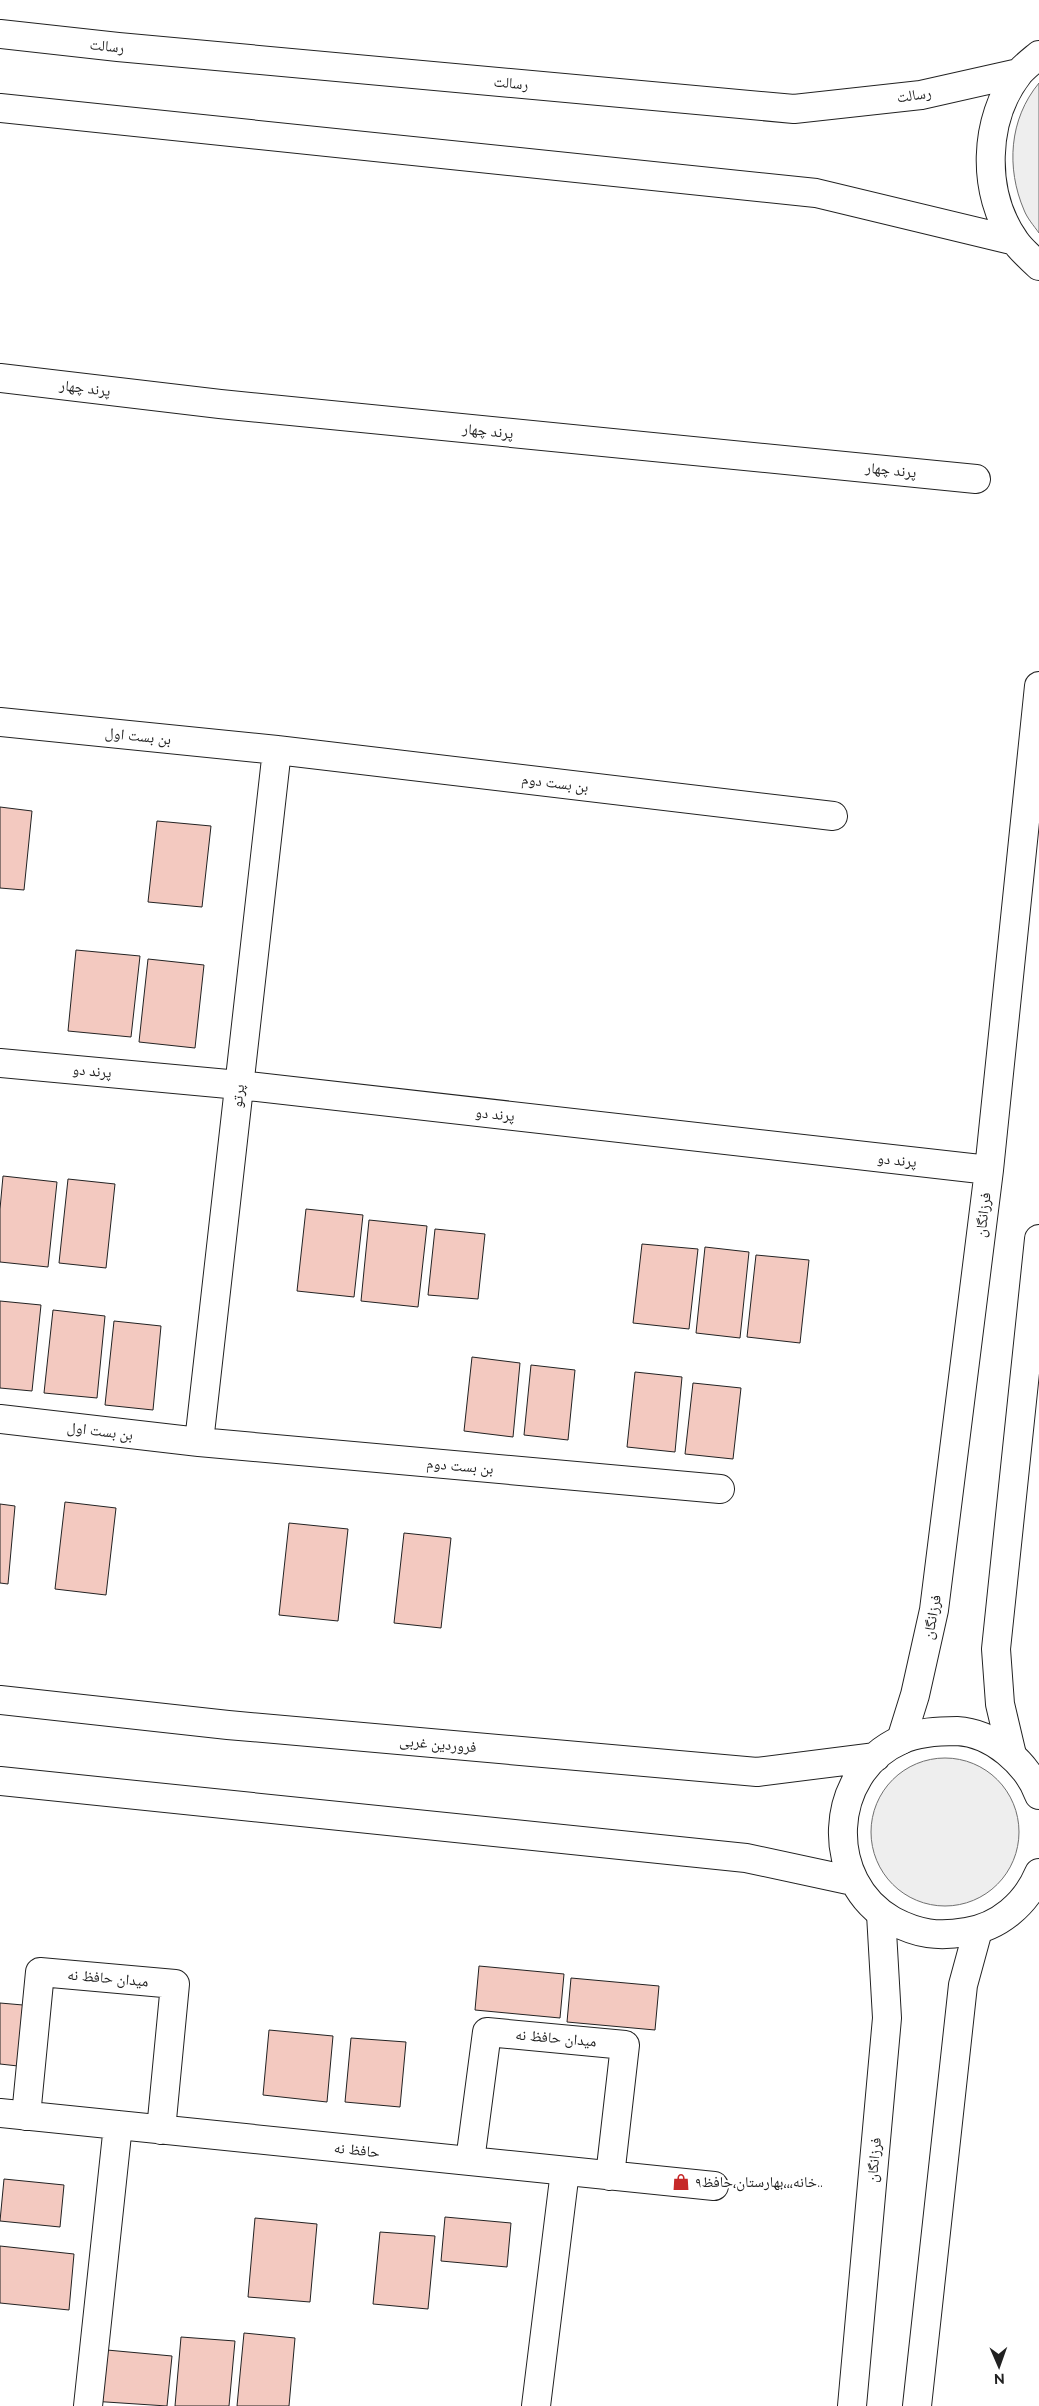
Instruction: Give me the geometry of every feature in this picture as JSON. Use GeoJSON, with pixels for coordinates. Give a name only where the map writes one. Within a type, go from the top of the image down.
{"type":"FeatureCollection","features":[{"type":"Feature","properties":{"kind":"street","name":"رسالت"},"geometry":{"type":"LineString","coordinates":[[0,34],[118,47],[794,108],[921,95],[1019,73]]}},
{"type":"Feature","properties":{"kind":"street"},"geometry":{"type":"LineString","coordinates":[[1039,54],[1019,73],[998,112],[990,156],[996,201],[1015,241],[1039,266]]}},
{"type":"Feature","properties":{"kind":"street"},"geometry":{"type":"LineString","coordinates":[[0,108],[816,193],[1015,241]]}},
{"type":"Feature","properties":{"kind":"street","name":"پرند چهار"},"geometry":{"type":"LineString","coordinates":[[0,378],[220,404],[976,479]]}},
{"type":"Feature","properties":{"kind":"street","name":"فرزانگان"},"geometry":{"type":"LineString","coordinates":[[901,1740],[915,1694],[934,1610],[989,1170],[1039,686]]}},
{"type":"Feature","properties":{"kind":"street","name":"بن بست اول"},"geometry":{"type":"LineString","coordinates":[[0,722],[277,750]]}},
{"type":"Feature","properties":{"kind":"street","name":"بن بست دوم"},"geometry":{"type":"LineString","coordinates":[[277,750],[833,816]]}},
{"type":"Feature","properties":{"kind":"street","name":"پرتو"},"geometry":{"type":"LineString","coordinates":[[199,1442],[277,750]]}},
{"type":"Feature","properties":{"kind":"street","name":"پرند دو"},"geometry":{"type":"LineString","coordinates":[[0,1063],[239,1085],[989,1170]]}},
{"type":"Feature","properties":{"kind":"street"},"geometry":{"type":"LineString","coordinates":[[1012,1755],[1000,1704],[996,1649],[1039,1239]]}},
{"type":"Feature","properties":{"kind":"street","name":"بن بست اول"},"geometry":{"type":"LineString","coordinates":[[0,1419],[199,1442]]}},
{"type":"Feature","properties":{"kind":"street","name":"بن بست دوم"},"geometry":{"type":"LineString","coordinates":[[199,1442],[720,1489]]}},
{"type":"Feature","properties":{"kind":"street","name":"فروردین غربی"},"geometry":{"type":"LineString","coordinates":[[0,1700],[228,1725],[757,1772],[876,1757]]}},
{"type":"Feature","properties":{"kind":"street"},"geometry":{"type":"LineString","coordinates":[[1037,1786],[1012,1755],[987,1740],[959,1732],[929,1732],[901,1740],[876,1757],[855,1783],[843,1815],[843,1849],[853,1881],[865,1899],[881,1914],[911,1930],[944,1936],[978,1930],[1001,1920],[1030,1903],[1039,1873]]}},
{"type":"Feature","properties":{"kind":"street"},"geometry":{"type":"LineString","coordinates":[[0,1781],[746,1858],[853,1881]]}},
{"type":"Feature","properties":{"kind":"street","name":"فرزانگان"},"geometry":{"type":"LineString","coordinates":[[852,2406],[887,2018],[881,1914]]}},
{"type":"Feature","properties":{"kind":"street"},"geometry":{"type":"LineString","coordinates":[[917,2406],[962,1985],[978,1930]]}},
{"type":"Feature","properties":{"kind":"street","name":"میدان حافظ نه"},"geometry":{"type":"LineString","coordinates":[[13,2115],[40,1972],[176,1984],[161,2130]]}},
{"type":"Feature","properties":{"kind":"street","name":"میدان حافظ نه"},"geometry":{"type":"LineString","coordinates":[[470,2162],[487,2032],[625,2045],[610,2176]]}},
{"type":"Feature","properties":{"kind":"street","name":"حافظ نه"},"geometry":{"type":"LineString","coordinates":[[13,2115],[714,2186]]}},
{"type":"Feature","properties":{"kind":"street"},"geometry":{"type":"LineString","coordinates":[[88,2406],[118,2125]]}},
{"type":"Feature","properties":{"kind":"street"},"geometry":{"type":"LineString","coordinates":[[536,2406],[565,2171]]}},
{"type":"Feature","properties":{"kind":"shaded area"},"geometry":{"type":"Polygon","coordinates":[[[1039,83],[1039,233],[1024,210],[1018,194],[1013,161],[1016,128],[1021,112],[1039,83]]]}},
{"type":"Feature","properties":{"kind":"shaded area"},"geometry":{"type":"Polygon","coordinates":[[[945,1758],[959,1759],[973,1764],[986,1770],[997,1780],[1007,1791],[1013,1804],[1018,1818],[1018,1846],[1013,1860],[1007,1873],[997,1884],[986,1894],[973,1900],[959,1905],[945,1906],[931,1905],[917,1900],[904,1894],[893,1884],[883,1873],[877,1860],[872,1846],[871,1832],[872,1818],[877,1804],[883,1791],[893,1780],[904,1770],[917,1764],[931,1759],[945,1758]]]}},
{"type":"Feature","properties":{"kind":"building"},"geometry":{"type":"Polygon","coordinates":[[[0,807],[32,811],[24,890],[0,888],[0,807]]]}},
{"type":"Feature","properties":{"kind":"building"},"geometry":{"type":"Polygon","coordinates":[[[157,821],[211,826],[202,907],[148,902],[157,821]]]}},
{"type":"Feature","properties":{"kind":"building"},"geometry":{"type":"Polygon","coordinates":[[[76,950],[140,956],[131,1037],[68,1031],[76,950]]]}},
{"type":"Feature","properties":{"kind":"building"},"geometry":{"type":"Polygon","coordinates":[[[148,959],[204,965],[195,1048],[139,1042],[148,959]]]}},
{"type":"Feature","properties":{"kind":"building"},"geometry":{"type":"Polygon","coordinates":[[[3,1176],[57,1182],[48,1267],[0,1262],[0,1209],[3,1176]]]}},
{"type":"Feature","properties":{"kind":"building"},"geometry":{"type":"Polygon","coordinates":[[[68,1179],[115,1184],[106,1268],[59,1263],[68,1179]]]}},
{"type":"Feature","properties":{"kind":"building"},"geometry":{"type":"Polygon","coordinates":[[[306,1209],[363,1215],[354,1297],[297,1291],[306,1209]]]}},
{"type":"Feature","properties":{"kind":"building"},"geometry":{"type":"Polygon","coordinates":[[[369,1220],[427,1226],[418,1307],[361,1301],[369,1220]]]}},
{"type":"Feature","properties":{"kind":"building"},"geometry":{"type":"Polygon","coordinates":[[[435,1229],[485,1234],[478,1299],[428,1295],[435,1229]]]}},
{"type":"Feature","properties":{"kind":"building"},"geometry":{"type":"Polygon","coordinates":[[[642,1244],[698,1249],[689,1329],[633,1323],[642,1244]]]}},
{"type":"Feature","properties":{"kind":"building"},"geometry":{"type":"Polygon","coordinates":[[[705,1247],[749,1252],[740,1338],[696,1333],[705,1247]]]}},
{"type":"Feature","properties":{"kind":"building"},"geometry":{"type":"Polygon","coordinates":[[[756,1255],[809,1260],[800,1343],[747,1337],[756,1255]]]}},
{"type":"Feature","properties":{"kind":"building"},"geometry":{"type":"Polygon","coordinates":[[[0,1301],[41,1305],[32,1391],[0,1388],[0,1301]]]}},
{"type":"Feature","properties":{"kind":"building"},"geometry":{"type":"Polygon","coordinates":[[[53,1310],[105,1316],[97,1398],[44,1393],[53,1310]]]}},
{"type":"Feature","properties":{"kind":"building"},"geometry":{"type":"Polygon","coordinates":[[[114,1321],[161,1326],[153,1410],[105,1405],[114,1321]]]}},
{"type":"Feature","properties":{"kind":"building"},"geometry":{"type":"Polygon","coordinates":[[[472,1357],[520,1363],[513,1437],[464,1431],[472,1357]]]}},
{"type":"Feature","properties":{"kind":"building"},"geometry":{"type":"Polygon","coordinates":[[[531,1365],[575,1370],[568,1440],[524,1435],[531,1365]]]}},
{"type":"Feature","properties":{"kind":"building"},"geometry":{"type":"Polygon","coordinates":[[[635,1372],[682,1377],[675,1452],[627,1447],[635,1372]]]}},
{"type":"Feature","properties":{"kind":"building"},"geometry":{"type":"Polygon","coordinates":[[[693,1383],[741,1388],[733,1459],[685,1454],[693,1383]]]}},
{"type":"Feature","properties":{"kind":"building"},"geometry":{"type":"Polygon","coordinates":[[[65,1502],[116,1508],[106,1595],[55,1589],[65,1502]]]}},
{"type":"Feature","properties":{"kind":"building"},"geometry":{"type":"Polygon","coordinates":[[[0,1504],[15,1506],[8,1584],[0,1583],[0,1504]]]}},
{"type":"Feature","properties":{"kind":"building"},"geometry":{"type":"Polygon","coordinates":[[[289,1523],[348,1529],[338,1621],[279,1615],[289,1523]]]}},
{"type":"Feature","properties":{"kind":"building"},"geometry":{"type":"Polygon","coordinates":[[[404,1533],[451,1538],[441,1628],[394,1623],[404,1533]]]}},
{"type":"Feature","properties":{"kind":"building"},"geometry":{"type":"Polygon","coordinates":[[[479,1966],[564,1974],[560,2018],[475,2010],[479,1966]]]}},
{"type":"Feature","properties":{"kind":"building"},"geometry":{"type":"Polygon","coordinates":[[[571,1978],[659,1986],[655,2030],[567,2022],[571,1978]]]}},
{"type":"Feature","properties":{"kind":"building"},"geometry":{"type":"Polygon","coordinates":[[[0,2003],[23,2005],[18,2066],[0,2064],[0,2003]]]}},
{"type":"Feature","properties":{"kind":"building"},"geometry":{"type":"Polygon","coordinates":[[[269,2030],[333,2036],[327,2102],[263,2095],[269,2030]]]}},
{"type":"Feature","properties":{"kind":"building"},"geometry":{"type":"Polygon","coordinates":[[[351,2038],[406,2042],[400,2107],[345,2102],[351,2038]]]}},
{"type":"Feature","properties":{"kind":"building"},"geometry":{"type":"Polygon","coordinates":[[[4,2179],[64,2185],[60,2227],[0,2221],[4,2179]]]}},
{"type":"Feature","properties":{"kind":"building"},"geometry":{"type":"Polygon","coordinates":[[[445,2217],[511,2223],[507,2267],[441,2261],[445,2217]]]}},
{"type":"Feature","properties":{"kind":"building"},"geometry":{"type":"Polygon","coordinates":[[[255,2218],[317,2224],[310,2302],[248,2297],[255,2218]]]}},
{"type":"Feature","properties":{"kind":"building"},"geometry":{"type":"Polygon","coordinates":[[[380,2232],[435,2236],[428,2309],[373,2304],[380,2232]]]}},
{"type":"Feature","properties":{"kind":"building"},"geometry":{"type":"Polygon","coordinates":[[[0,2246],[74,2254],[69,2310],[0,2303],[0,2246]]]}},
{"type":"Feature","properties":{"kind":"building"},"geometry":{"type":"Polygon","coordinates":[[[244,2333],[295,2338],[289,2406],[237,2406],[244,2333]]]}},
{"type":"Feature","properties":{"kind":"building"},"geometry":{"type":"Polygon","coordinates":[[[181,2337],[235,2341],[229,2406],[175,2406],[181,2337]]]}},
{"type":"Feature","properties":{"kind":"building"},"geometry":{"type":"Polygon","coordinates":[[[96,2349],[172,2356],[167,2406],[91,2401],[96,2349]]]}},
{"type":"Feature","properties":{"kind":"place","name":"خانه،،،بهارستان،حافظ۹.."},"geometry":{"type":"Point","coordinates":[681,2182]}}]}
